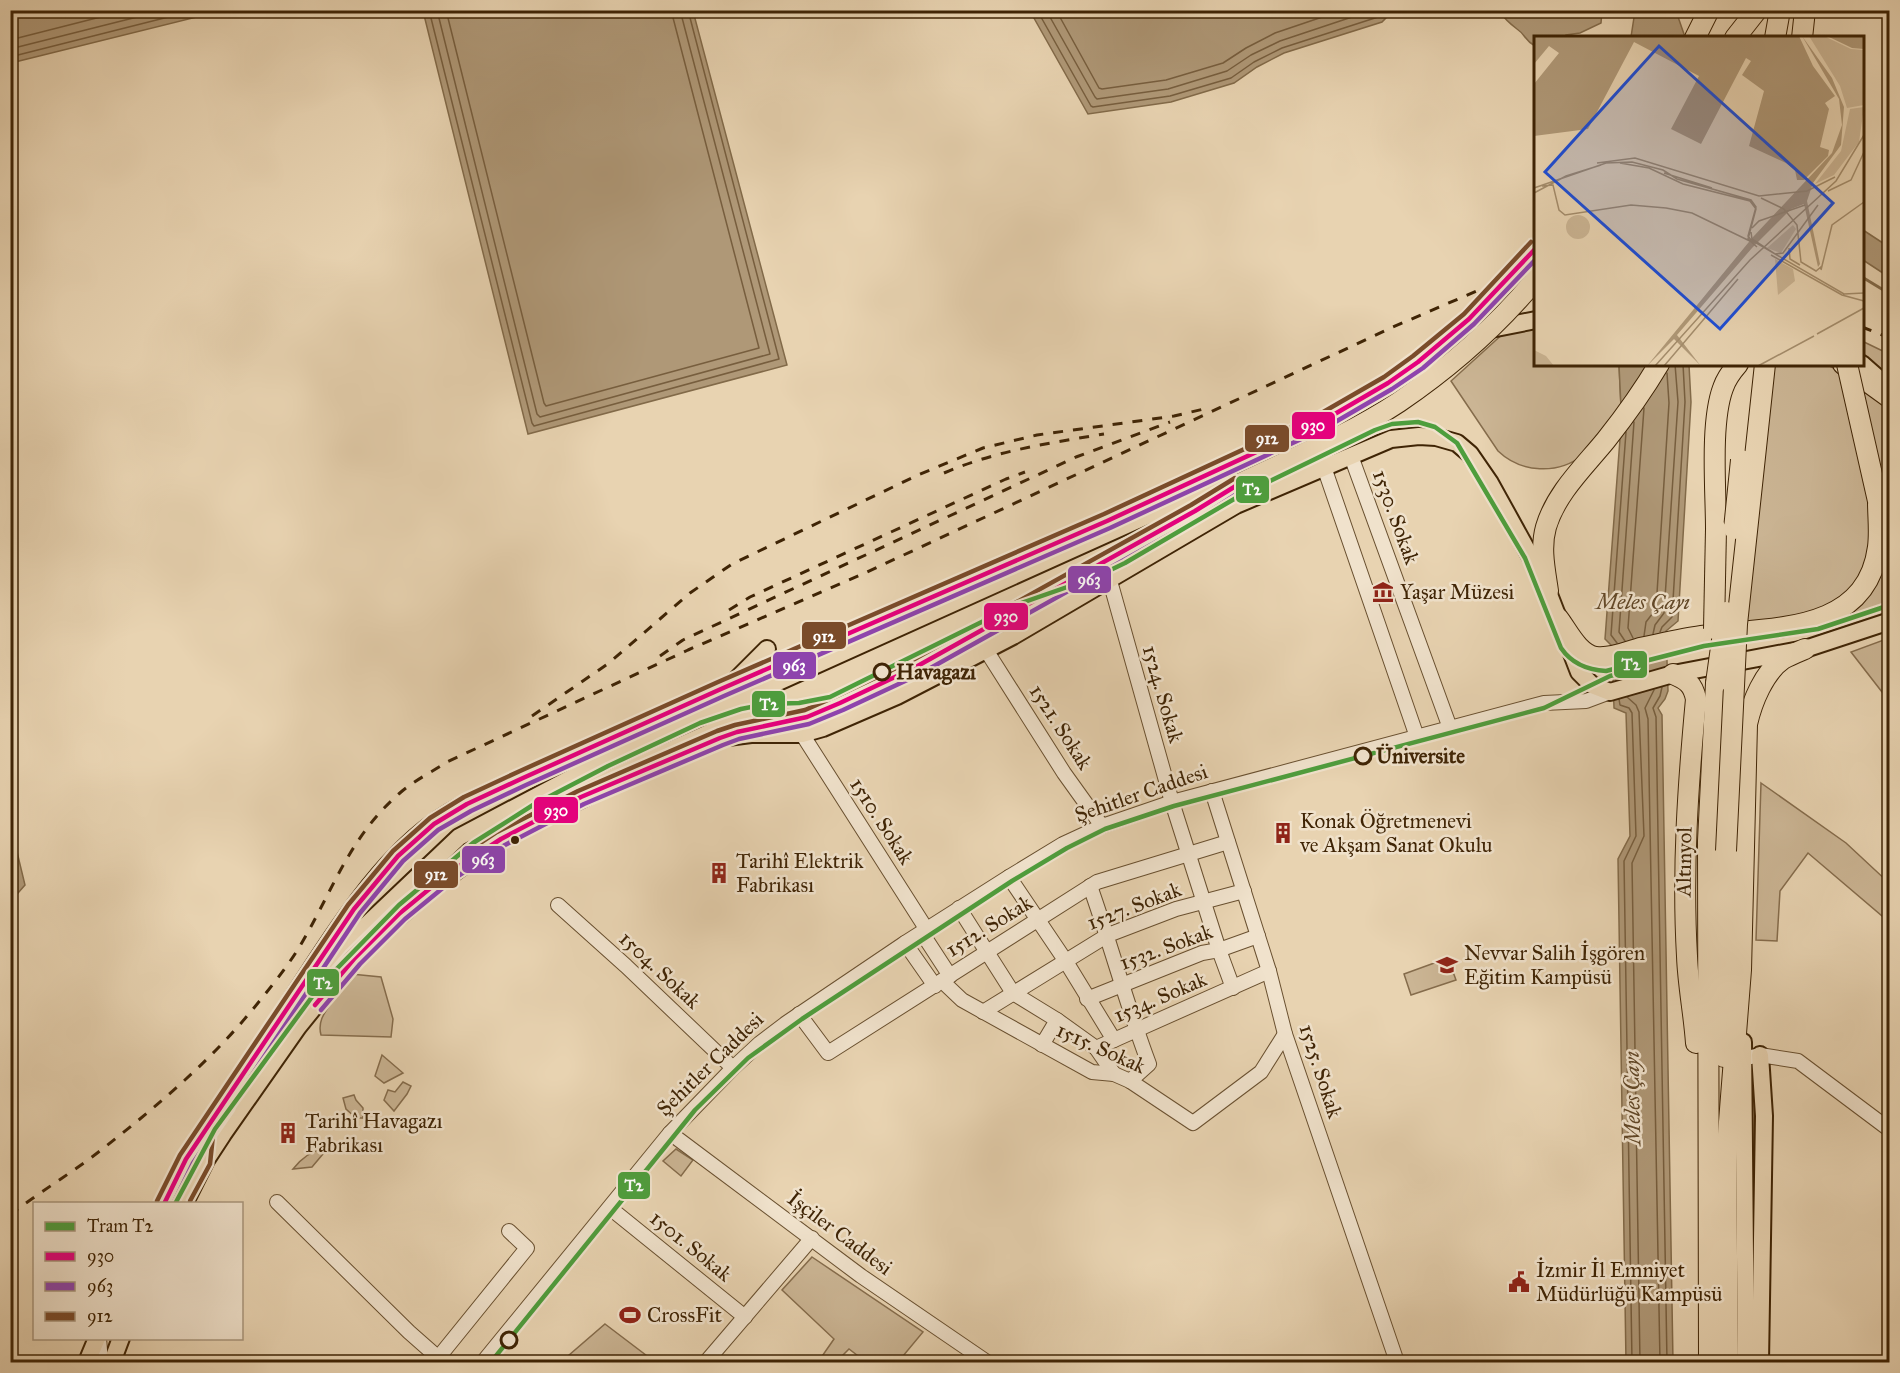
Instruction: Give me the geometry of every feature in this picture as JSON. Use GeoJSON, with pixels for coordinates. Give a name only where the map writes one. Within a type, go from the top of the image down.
{"type":"FeatureCollection","features":[{"type":"Feature","properties":{"kind":"highway"},"geometry":{"type":"LineString","coordinates":[[1696,36],[1709,10]]}},
{"type":"Feature","properties":{"kind":"highway"},"geometry":{"type":"LineString","coordinates":[[1737,36],[1757,10]]}},
{"type":"Feature","properties":{"kind":"highway"},"geometry":{"type":"LineString","coordinates":[[1775,36],[1780,10]]}},
{"type":"Feature","properties":{"kind":"highway"},"geometry":{"type":"LineString","coordinates":[[1789,36],[1792,10]]}},
{"type":"Feature","properties":{"kind":"highway"},"geometry":{"type":"LineString","coordinates":[[1802,36],[1805,10]]}},
{"type":"Feature","properties":{"kind":"highway"},"geometry":{"type":"LineString","coordinates":[[1816,36],[1817,10]]}},
{"type":"Feature","properties":{"kind":"highway"},"geometry":{"type":"LineString","coordinates":[[267,1039],[354,909],[398,856],[434,824],[466,804],[731,684],[1117,517],[1321,422],[1388,383],[1418,362],[1468,319],[1534,249]]}},
{"type":"Feature","properties":{"kind":"highway"},"geometry":{"type":"LineString","coordinates":[[720,738],[736,732],[807,717],[943,652],[1239,484],[1324,444],[1373,417],[1425,382],[1475,341],[1534,281]]}},
{"type":"Feature","properties":{"kind":"highway"},"geometry":{"type":"LineString","coordinates":[[1548,591],[1544,561],[1545,529],[1552,510],[1637,398],[1658,366]]}},
{"type":"Feature","properties":{"kind":"highway"},"geometry":{"type":"LineString","coordinates":[[1716,683],[1714,653],[1718,409],[1722,389],[1736,366]]}},
{"type":"Feature","properties":{"kind":"highway","name":"Altınyol"},"geometry":{"type":"LineString","coordinates":[[1709,1362],[1708,841],[1716,683],[1726,612],[1752,366]]}},
{"type":"Feature","properties":{"kind":"highway","name":"Altınyol"},"geometry":{"type":"LineString","coordinates":[[1728,1362],[1722,1012],[1726,851],[1737,624],[1765,366]]}},
{"type":"Feature","properties":{"kind":"highway"},"geometry":{"type":"LineString","coordinates":[[1845,366],[1878,501],[1890,530]]}},
{"type":"Feature","properties":{"kind":"highway"},"geometry":{"type":"LineString","coordinates":[[1848,366],[1890,398]]}},
{"type":"Feature","properties":{"kind":"highway"},"geometry":{"type":"LineString","coordinates":[[1558,618],[1583,651],[1597,657],[1704,635],[1788,627],[1825,618],[1840,609],[1861,587],[1874,563],[1879,530],[1878,501]]}},
{"type":"Feature","properties":{"kind":"highway"},"geometry":{"type":"LineString","coordinates":[[1726,1160],[1741,970],[1748,724],[1756,694],[1769,675],[1782,659],[1805,649]]}},
{"type":"Feature","properties":{"kind":"highway"},"geometry":{"type":"LineString","coordinates":[[1673,674],[1688,681],[1696,699],[1688,787],[1684,873],[1687,958],[1697,1051],[1699,1102],[1707,1130]]}},
{"type":"Feature","properties":{"kind":"main road"},"geometry":{"type":"LineString","coordinates":[[164,1202],[186,1159],[267,1039],[359,932],[459,837],[592,767],[1301,444],[1402,389],[1480,332],[1534,320]]}},
{"type":"Feature","properties":{"kind":"main road"},"geometry":{"type":"LineString","coordinates":[[1864,366],[1890,389]]}},
{"type":"Feature","properties":{"kind":"main road"},"geometry":{"type":"LineString","coordinates":[[185,1202],[206,1160],[223,1134],[298,1027],[340,975],[378,935],[402,914],[449,875],[500,839],[602,789],[720,738],[751,734],[802,734],[823,728],[897,696],[1013,636],[1236,505],[1391,440],[1419,436],[1436,437],[1457,443],[1470,454],[1490,483],[1538,569],[1579,672],[1592,685],[1610,692]]}},
{"type":"Feature","properties":{"kind":"main road","name":"Şehitler Caddesi"},"geometry":{"type":"LineString","coordinates":[[1610,692],[1673,674],[1805,649],[1885,624]]}},
{"type":"Feature","properties":{"kind":"main road"},"geometry":{"type":"LineString","coordinates":[[702,716],[767,649]]}},
{"type":"Feature","properties":{"kind":"main road"},"geometry":{"type":"LineString","coordinates":[[1741,970],[1746,1362]]}},
{"type":"Feature","properties":{"kind":"main road"},"geometry":{"type":"LineString","coordinates":[[1760,1055],[1764,1116],[1760,1362]]}},
{"type":"Feature","properties":{"kind":"main road"},"geometry":{"type":"LineString","coordinates":[[87,1362],[97,1340]]}},
{"type":"Feature","properties":{"kind":"main road"},"geometry":{"type":"LineString","coordinates":[[112,1362],[120,1340]]}},
{"type":"Feature","properties":{"kind":"street","name":"1530. Sokak"},"geometry":{"type":"LineString","coordinates":[[1352,456],[1450,728]]}},
{"type":"Feature","properties":{"kind":"street"},"geometry":{"type":"LineString","coordinates":[[1324,467],[1417,737]]}},
{"type":"Feature","properties":{"kind":"street","name":"1524. Sokak"},"geometry":{"type":"LineString","coordinates":[[1110,581],[1172,802],[1203,903],[1233,988]]}},
{"type":"Feature","properties":{"kind":"street","name":"1521. Sokak"},"geometry":{"type":"LineString","coordinates":[[986,650],[1064,773],[1102,826]]}},
{"type":"Feature","properties":{"kind":"street","name":"Şehitler Caddesi"},"geometry":{"type":"LineString","coordinates":[[483,1362],[670,1133],[760,1043],[958,908],[1064,844],[1102,826],[1172,802],[1548,702],[1586,701],[1610,692]]}},
{"type":"Feature","properties":{"kind":"street","name":"1510. Sokak"},"geometry":{"type":"LineString","coordinates":[[802,734],[924,931],[942,981]]}},
{"type":"Feature","properties":{"kind":"street","name":"1525. Sokak"},"geometry":{"type":"LineString","coordinates":[[1212,791],[1269,971],[1285,1034],[1397,1362]]}},
{"type":"Feature","properties":{"kind":"street","name":"1512. Sokak"},"geometry":{"type":"LineString","coordinates":[[800,1014],[828,1053],[1097,882],[1228,842]]}},
{"type":"Feature","properties":{"kind":"street"},"geometry":{"type":"LineString","coordinates":[[1009,877],[1065,960],[1114,1040]]}},
{"type":"Feature","properties":{"kind":"street"},"geometry":{"type":"LineString","coordinates":[[1090,886],[1149,1064],[1130,1081]]}},
{"type":"Feature","properties":{"kind":"street","name":"1527. Sokak"},"geometry":{"type":"LineString","coordinates":[[983,1012],[1108,935],[1176,909],[1244,891]]}},
{"type":"Feature","properties":{"kind":"street","name":"1504. Sokak"},"geometry":{"type":"LineString","coordinates":[[558,904],[627,966],[733,1068]]}},
{"type":"Feature","properties":{"kind":"street"},"geometry":{"type":"LineString","coordinates":[[958,908],[1013,993],[1096,1048]]}},
{"type":"Feature","properties":{"kind":"street","name":"1532. Sokak"},"geometry":{"type":"LineString","coordinates":[[1088,999],[1202,953],[1219,950],[1258,936]]}},
{"type":"Feature","properties":{"kind":"street","name":"1515. Sokak"},"geometry":{"type":"LineString","coordinates":[[905,944],[962,1000],[1092,1072],[1114,1074],[1130,1081],[1193,1123],[1261,1071],[1285,1034]]}},
{"type":"Feature","properties":{"kind":"street","name":"1534. Sokak"},"geometry":{"type":"LineString","coordinates":[[1114,1074],[1096,1048],[1269,971]]}},
{"type":"Feature","properties":{"kind":"street"},"geometry":{"type":"LineString","coordinates":[[1042,1045],[1057,1020]]}},
{"type":"Feature","properties":{"kind":"street"},"geometry":{"type":"LineString","coordinates":[[1743,1059],[1760,1055],[1798,1061],[1890,1130]]}},
{"type":"Feature","properties":{"kind":"street","name":"İşçiler Caddesi"},"geometry":{"type":"LineString","coordinates":[[670,1133],[861,1276],[987,1362]]}},
{"type":"Feature","properties":{"kind":"street"},"geometry":{"type":"LineString","coordinates":[[277,1202],[440,1360],[527,1248],[509,1231]]}},
{"type":"Feature","properties":{"kind":"street","name":"1501. Sokak"},"geometry":{"type":"LineString","coordinates":[[610,1208],[745,1317]]}},
{"type":"Feature","properties":{"kind":"street"},"geometry":{"type":"LineString","coordinates":[[706,1362],[812,1238]]}},
{"type":"Feature","properties":{"kind":"street"},"geometry":{"type":"LineString","coordinates":[[98,1340],[101,1362]]}},
{"type":"Feature","properties":{"kind":"shaded area"},"geometry":{"type":"Polygon","coordinates":[[[1534,328],[1534,366],[1619,366],[1621,407],[1598,439],[1583,455],[1573,461],[1562,466],[1540,469],[1517,464],[1507,458],[1498,451],[1451,381],[1506,331],[1534,328]]]}},
{"type":"Feature","properties":{"kind":"shaded area"},"geometry":{"type":"Polygon","coordinates":[[[1864,342],[1889,354],[1889,380],[1864,360],[1864,342]]]}},
{"type":"Feature","properties":{"kind":"shaded area"},"geometry":{"type":"Polygon","coordinates":[[[1774,366],[1830,366],[1841,372],[1863,466],[1874,529],[1865,565],[1856,581],[1844,594],[1816,613],[1746,624],[1774,366]]]}},
{"type":"Feature","properties":{"kind":"shaded area"},"geometry":{"type":"Polygon","coordinates":[[[1860,385],[1889,406],[1889,513],[1883,498],[1860,385]]]}},
{"type":"Feature","properties":{"kind":"shaded area"},"geometry":{"type":"Polygon","coordinates":[[[1886,538],[1889,543],[1889,602],[1829,623],[1886,538]]]}},
{"type":"Feature","properties":{"kind":"shaded area"},"geometry":{"type":"Polygon","coordinates":[[[1889,638],[1889,701],[1851,652],[1889,638]]]}},
{"type":"Feature","properties":{"kind":"shaded area"},"geometry":{"type":"Polygon","coordinates":[[[1761,783],[1846,843],[1889,883],[1888,921],[1808,853],[1780,891],[1777,941],[1756,940],[1761,783]]]}},
{"type":"Feature","properties":{"kind":"shaded area"},"geometry":{"type":"Polygon","coordinates":[[[1448,958],[1456,980],[1411,995],[1404,974],[1448,958]]]}},
{"type":"Feature","properties":{"kind":"shaded area"},"geometry":{"type":"Polygon","coordinates":[[[351,974],[381,977],[393,1019],[391,1037],[321,1035],[320,1025],[323,1016],[351,974]]]}},
{"type":"Feature","properties":{"kind":"shaded area"},"geometry":{"type":"Polygon","coordinates":[[[382,1055],[403,1073],[384,1083],[375,1076],[382,1055]]]}},
{"type":"Feature","properties":{"kind":"shaded area"},"geometry":{"type":"Polygon","coordinates":[[[403,1082],[411,1086],[394,1111],[384,1100],[388,1090],[395,1092],[403,1082]]]}},
{"type":"Feature","properties":{"kind":"shaded area"},"geometry":{"type":"Polygon","coordinates":[[[354,1095],[363,1108],[363,1118],[356,1118],[346,1109],[343,1098],[354,1095]]]}},
{"type":"Feature","properties":{"kind":"shaded area"},"geometry":{"type":"Polygon","coordinates":[[[328,1148],[312,1167],[293,1169],[306,1156],[328,1148]]]}},
{"type":"Feature","properties":{"kind":"shaded area"},"geometry":{"type":"Polygon","coordinates":[[[676,1149],[693,1160],[681,1176],[663,1161],[676,1149]]]}},
{"type":"Feature","properties":{"kind":"shaded area"},"geometry":{"type":"Polygon","coordinates":[[[812,1257],[923,1332],[898,1362],[866,1362],[849,1349],[836,1362],[818,1362],[834,1339],[782,1290],[812,1257]]]}},
{"type":"Feature","properties":{"kind":"shaded area"},"geometry":{"type":"Polygon","coordinates":[[[605,1324],[655,1362],[561,1362],[605,1324]]]}},
{"type":"Feature","properties":{"kind":"water"},"geometry":{"type":"Polygon","coordinates":[[[11,10],[221,10],[221,11],[11,63],[11,10]]]}},
{"type":"Feature","properties":{"kind":"water"},"geometry":{"type":"Polygon","coordinates":[[[423,11],[693,11],[787,365],[528,434],[423,11]]]}},
{"type":"Feature","properties":{"kind":"water"},"geometry":{"type":"Polygon","coordinates":[[[1030,11],[1444,11],[1407,17],[1400,12],[1387,17],[1382,22],[1284,53],[1257,67],[1234,83],[1171,102],[1088,114],[1030,11]]]}},
{"type":"Feature","properties":{"kind":"water"},"geometry":{"type":"Polygon","coordinates":[[[1499,11],[1602,11],[1601,23],[1580,33],[1565,36],[1534,36],[1534,45],[1499,11]]]}},
{"type":"Feature","properties":{"kind":"water"},"geometry":{"type":"Polygon","coordinates":[[[1635,11],[1676,11],[1685,36],[1631,36],[1635,11]]]}},
{"type":"Feature","properties":{"kind":"water"},"geometry":{"type":"Polygon","coordinates":[[[1864,231],[1889,247],[1889,277],[1864,261],[1864,231]]]}},
{"type":"Feature","properties":{"kind":"water","name":"Meles Çayı"},"geometry":{"type":"Polygon","coordinates":[[[1619,366],[1689,366],[1691,402],[1678,621],[1666,631],[1668,691],[1658,708],[1662,715],[1673,1362],[1626,1362],[1618,859],[1630,836],[1626,713],[1614,708],[1612,646],[1605,639],[1621,407],[1619,366]]]}},
{"type":"Feature","properties":{"kind":"water"},"geometry":{"type":"Polygon","coordinates":[[[11,827],[25,885],[10,901],[11,827]]]}},
{"type":"Feature","properties":{"kind":"waterway"},"geometry":{"type":"LineString","coordinates":[[1864,278],[1890,294]]}},
{"type":"Feature","properties":{"kind":"railway"},"geometry":{"type":"LineString","coordinates":[[10,1215],[82,1164],[156,1106],[235,1030],[293,957],[345,861],[369,826],[401,792],[424,776],[447,762],[688,650],[865,573],[1393,327],[1479,290],[1508,280],[1534,277]]}},
{"type":"Feature","properties":{"kind":"railway"},"geometry":{"type":"LineString","coordinates":[[1864,328],[1890,338]]}},
{"type":"Feature","properties":{"kind":"railway"},"geometry":{"type":"LineString","coordinates":[[532,716],[609,663],[690,593],[732,564],[918,475],[983,448],[1037,435],[1174,416],[1204,409]]}},
{"type":"Feature","properties":{"kind":"railway"},"geometry":{"type":"LineString","coordinates":[[660,656],[683,640],[1076,457],[1170,422]]}},
{"type":"Feature","properties":{"kind":"railway"},"geometry":{"type":"LineString","coordinates":[[944,473],[1003,453],[1104,434]]}},
{"type":"Feature","properties":{"kind":"railway"},"geometry":{"type":"LineString","coordinates":[[729,610],[750,597],[1025,472]]}},
{"type":"Feature","properties":{"kind":"tram line","name":"T2"},"geometry":{"type":"LineString","coordinates":[[176,1202],[215,1129],[320,986],[399,905],[473,843],[533,805],[608,766],[700,723],[741,709],[767,704],[799,703],[830,697],[1016,605],[1096,577],[1125,563],[1241,495],[1375,430],[1392,424],[1418,422],[1435,427],[1457,443],[1525,558],[1561,648],[1570,658],[1586,668],[1606,671],[1704,646],[1818,629],[1890,605]]}},
{"type":"Feature","properties":{"kind":"tram line","name":"T2"},"geometry":{"type":"LineString","coordinates":[[491,1362],[695,1110],[748,1058],[802,1019],[1012,881],[1067,848],[1105,829],[1174,806],[1544,708],[1610,676],[1622,673]]}},
{"type":"Feature","properties":{"kind":"transit line","name":"912"},"geometry":{"type":"LineString","coordinates":[[157,1201],[180,1155],[348,905],[393,851],[430,818],[464,797],[520,771],[1104,514],[1318,415],[1384,377],[1413,356],[1464,314],[1531,242]]}},
{"type":"Feature","properties":{"kind":"transit line","name":"930"},"geometry":{"type":"LineString","coordinates":[[165,1202],[186,1159],[354,909],[398,856],[434,824],[467,804],[523,778],[1107,521],[1321,422],[1388,383],[1418,362],[1469,319],[1534,250]]}},
{"type":"Feature","properties":{"kind":"transit line","name":"963"},"geometry":{"type":"LineString","coordinates":[[174,1202],[193,1163],[360,913],[403,861],[438,830],[471,811],[526,785],[1110,528],[1325,428],[1423,368],[1474,324],[1534,261]]}},
{"type":"Feature","properties":{"kind":"transit line","name":"912"},"geometry":{"type":"LineString","coordinates":[[309,1000],[349,953],[395,908],[446,866],[497,832],[578,791],[717,731],[805,710],[911,661],[1191,505],[1235,478]]}},
{"type":"Feature","properties":{"kind":"transit line","name":"930"},"geometry":{"type":"LineString","coordinates":[[315,1005],[354,959],[400,913],[450,872],[501,839],[581,797],[720,738],[737,732],[807,717],[914,668],[1195,511],[1239,484]]}},
{"type":"Feature","properties":{"kind":"transit line","name":"963"},"geometry":{"type":"LineString","coordinates":[[321,1010],[360,964],[405,919],[455,878],[505,845],[584,804],[723,745],[739,739],[809,724],[918,675],[1199,518],[1243,490]]}},
{"type":"Feature","properties":{"kind":"transit line","name":"912"},"geometry":{"type":"LineString","coordinates":[[190,1201],[210,1164],[213,1135],[231,1109]]}},
{"type":"Feature","properties":{"kind":"place","name":"Yaşar Müzesi"},"geometry":{"type":"Point","coordinates":[1383,592]}},
{"type":"Feature","properties":{"kind":"place","name":"Havagazı"},"geometry":{"type":"Point","coordinates":[882,672]}},
{"type":"Feature","properties":{"kind":"place","name":"Üniversite"},"geometry":{"type":"Point","coordinates":[1363,756]}},
{"type":"Feature","properties":{"kind":"place","name":"Konak Öğretmenevi ve Akşam Sanat Okulu"},"geometry":{"type":"Point","coordinates":[1283,833]}},
{"type":"Feature","properties":{"kind":"place","name":"Tarihî Elektrik Fabrikası"},"geometry":{"type":"Point","coordinates":[719,873]}},
{"type":"Feature","properties":{"kind":"place","name":"Nevvar Salih İşgören Eğitim Kampüsü"},"geometry":{"type":"Point","coordinates":[1447,965]}},
{"type":"Feature","properties":{"kind":"place","name":"Tarihî Havagazı Fabrikası"},"geometry":{"type":"Point","coordinates":[288,1133]}},
{"type":"Feature","properties":{"kind":"place","name":"İzmir İl Emniyet Müdürlüğü Kampüsü"},"geometry":{"type":"Point","coordinates":[1519,1282]}},
{"type":"Feature","properties":{"kind":"place","name":"CrossFit"},"geometry":{"type":"Point","coordinates":[630,1315]}}]}
